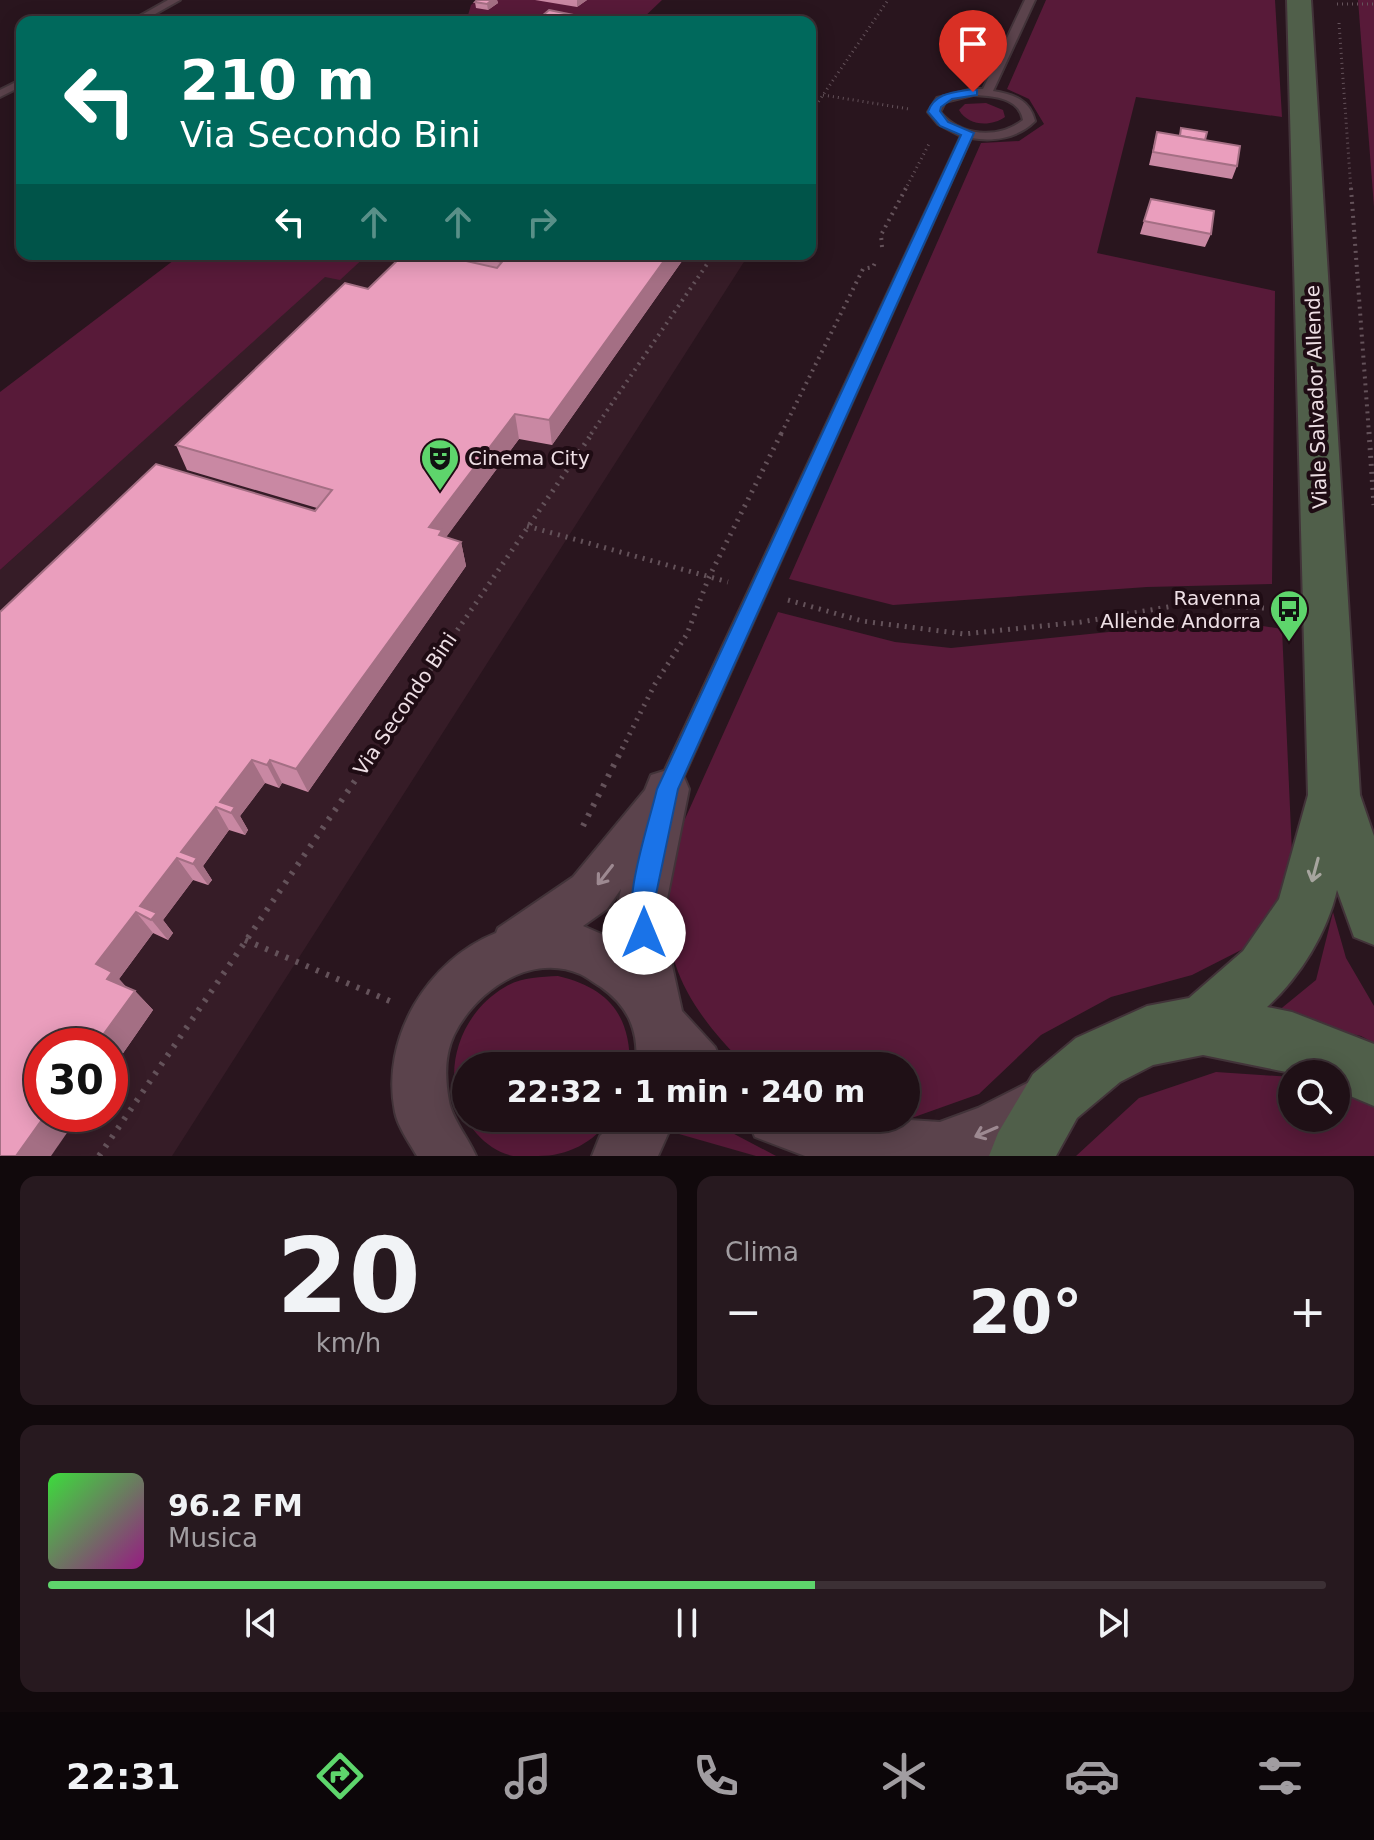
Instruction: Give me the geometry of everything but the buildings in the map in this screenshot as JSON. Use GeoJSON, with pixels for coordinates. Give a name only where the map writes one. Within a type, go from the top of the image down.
{"type":"FeatureCollection","features":[{"type":"Feature","properties":{"kind":"main road","name":"Viale Salvador Allende"},"geometry":{"type":"LineString","coordinates":[[1299,0],[1334,795],[1374,918]]}},
{"type":"Feature","properties":{"kind":"main road","name":"Viale Salvador Allende"},"geometry":{"type":"LineString","coordinates":[[1203,1025],[1264,971],[1304,911],[1334,795]]}},
{"type":"Feature","properties":{"kind":"main road"},"geometry":{"type":"LineString","coordinates":[[1021,1156],[1055,1096],[1098,1060],[1147,1036],[1203,1025],[1292,1042],[1374,1075]]}},
{"type":"Feature","properties":{"kind":"street"},"geometry":{"type":"LineString","coordinates":[[439,1152],[421,1108],[418,1069],[427,1031],[446,997],[473,969],[504,952],[590,893],[667,789]]}},
{"type":"Feature","properties":{"kind":"street"},"geometry":{"type":"LineString","coordinates":[[661,1045],[646,961],[642,904],[667,789]]}},
{"type":"Feature","properties":{"kind":"street"},"geometry":{"type":"LineString","coordinates":[[504,952],[543,943],[580,946],[615,961],[642,988],[661,1045]]}},
{"type":"Feature","properties":{"kind":"street"},"geometry":{"type":"LineString","coordinates":[[816,1132],[852,1144],[940,1150],[993,1130],[1055,1096]]}},
{"type":"Feature","properties":{"kind":"street"},"geometry":{"type":"LineString","coordinates":[[620,1156],[641,1132]]}},
{"type":"Feature","properties":{"kind":"lane"},"geometry":{"type":"LineString","coordinates":[[145,16],[175,0]]}},
{"type":"Feature","properties":{"kind":"lane"},"geometry":{"type":"LineString","coordinates":[[987,93],[1030,0]]}},
{"type":"Feature","properties":{"kind":"lane"},"geometry":{"type":"LineString","coordinates":[[960,93],[987,93],[1002,96],[1024,107],[1029,121],[1013,132],[984,135],[944,124],[934,112],[941,100],[960,93]]}},
{"type":"Feature","properties":{"kind":"lane"},"geometry":{"type":"LineString","coordinates":[[667,789],[968,133]]}},
{"type":"Feature","properties":{"kind":"path"},"geometry":{"type":"LineString","coordinates":[[816,105],[888,0]]}},
{"type":"Feature","properties":{"kind":"path"},"geometry":{"type":"LineString","coordinates":[[1337,0],[1337,4],[1374,4]]}},
{"type":"Feature","properties":{"kind":"path"},"geometry":{"type":"LineString","coordinates":[[1339,20],[1374,505]]}},
{"type":"Feature","properties":{"kind":"path"},"geometry":{"type":"LineString","coordinates":[[823,95],[918,110]]}},
{"type":"Feature","properties":{"kind":"path"},"geometry":{"type":"LineString","coordinates":[[575,840],[655,684],[687,634],[709,577],[863,269],[873,267],[884,243],[881,235],[925,147],[937,134]]}},
{"type":"Feature","properties":{"kind":"path","name":"Via Secondo Bini"},"geometry":{"type":"LineString","coordinates":[[99,1156],[710,260]]}},
{"type":"Feature","properties":{"kind":"path"},"geometry":{"type":"LineString","coordinates":[[527,526],[862,621],[964,634],[1081,622],[1185,604],[1269,607],[1324,613]]}},
{"type":"Feature","properties":{"kind":"path"},"geometry":{"type":"LineString","coordinates":[[245,940],[397,1004]]}},
{"type":"Feature","properties":{"kind":"path"},"geometry":{"type":"LineString","coordinates":[[392,1013],[402,994]]}},
{"type":"Feature","properties":{"kind":"shaded area"},"geometry":{"type":"Polygon","coordinates":[[[477,0],[662,0],[645,16],[468,16],[471,5],[477,0]]]}},
{"type":"Feature","properties":{"kind":"shaded area"},"geometry":{"type":"Polygon","coordinates":[[[1046,0],[1275,0],[1282,117],[1136,97],[1097,253],[1275,291],[1272,584],[1147,587],[893,605],[789,579],[981,143],[1019,141],[1044,124],[1029,99],[1007,89],[1046,0]]]}},
{"type":"Feature","properties":{"kind":"shaded area"},"geometry":{"type":"Polygon","coordinates":[[[1358,0],[1374,0],[1374,207],[1358,0]]]}},
{"type":"Feature","properties":{"kind":"shaded area"},"geometry":{"type":"Polygon","coordinates":[[[986,103],[1003,110],[1005,117],[980,123],[968,119],[959,110],[965,104],[986,103]]]}},
{"type":"Feature","properties":{"kind":"shaded area"},"geometry":{"type":"Polygon","coordinates":[[[174,260],[362,260],[340,280],[325,277],[0,570],[0,392],[174,260]]]}},
{"type":"Feature","properties":{"kind":"shaded area"},"geometry":{"type":"Polygon","coordinates":[[[342,260],[745,260],[172,1156],[0,1156],[0,570],[342,260]]]}},
{"type":"Feature","properties":{"kind":"shaded area"},"geometry":{"type":"Polygon","coordinates":[[[778,612],[895,642],[951,648],[1226,620],[1282,629],[1292,853],[1281,900],[1251,945],[1192,975],[1111,997],[1041,1035],[979,1094],[920,1115],[920,1052],[733,1052],[703,1017],[677,969],[667,915],[671,850],[778,612]]]}},
{"type":"Feature","properties":{"kind":"shaded area"},"geometry":{"type":"Polygon","coordinates":[[[1333,912],[1346,958],[1374,1006],[1374,1043],[1361,1036],[1272,1016],[1316,980],[1333,912]]]}},
{"type":"Feature","properties":{"kind":"shaded area"},"geometry":{"type":"Polygon","coordinates":[[[558,976],[603,996],[620,1018],[629,1052],[457,1052],[462,1035],[487,1000],[505,987],[531,978],[558,976]]]}},
{"type":"Feature","properties":{"kind":"shaded area"},"geometry":{"type":"Polygon","coordinates":[[[1216,1072],[1278,1076],[1278,1132],[1350,1132],[1350,1095],[1374,1104],[1374,1156],[1076,1156],[1139,1098],[1216,1072]]]}},
{"type":"Feature","properties":{"kind":"shaded area"},"geometry":{"type":"Polygon","coordinates":[[[476,1132],[598,1132],[588,1141],[560,1154],[513,1156],[498,1151],[476,1132]]]}},
{"type":"Feature","properties":{"kind":"shaded area"},"geometry":{"type":"Polygon","coordinates":[[[731,1132],[776,1156],[756,1156],[679,1134],[731,1132]]]}},
{"type":"Feature","properties":{"kind":"place","name":"Cinema City"},"geometry":{"type":"Point","coordinates":[440,492]}},
{"type":"Feature","properties":{"kind":"place","name":"Ravenna Allende Andorra"},"geometry":{"type":"Point","coordinates":[1289,643]}},
{"type":"Feature","properties":{"kind":"route"},"geometry":{"type":"LineString","coordinates":[[644,933],[642,904],[667,789],[773,564],[968,133],[944,124],[937,118],[935,106],[949,96],[973,92]]}}]}
